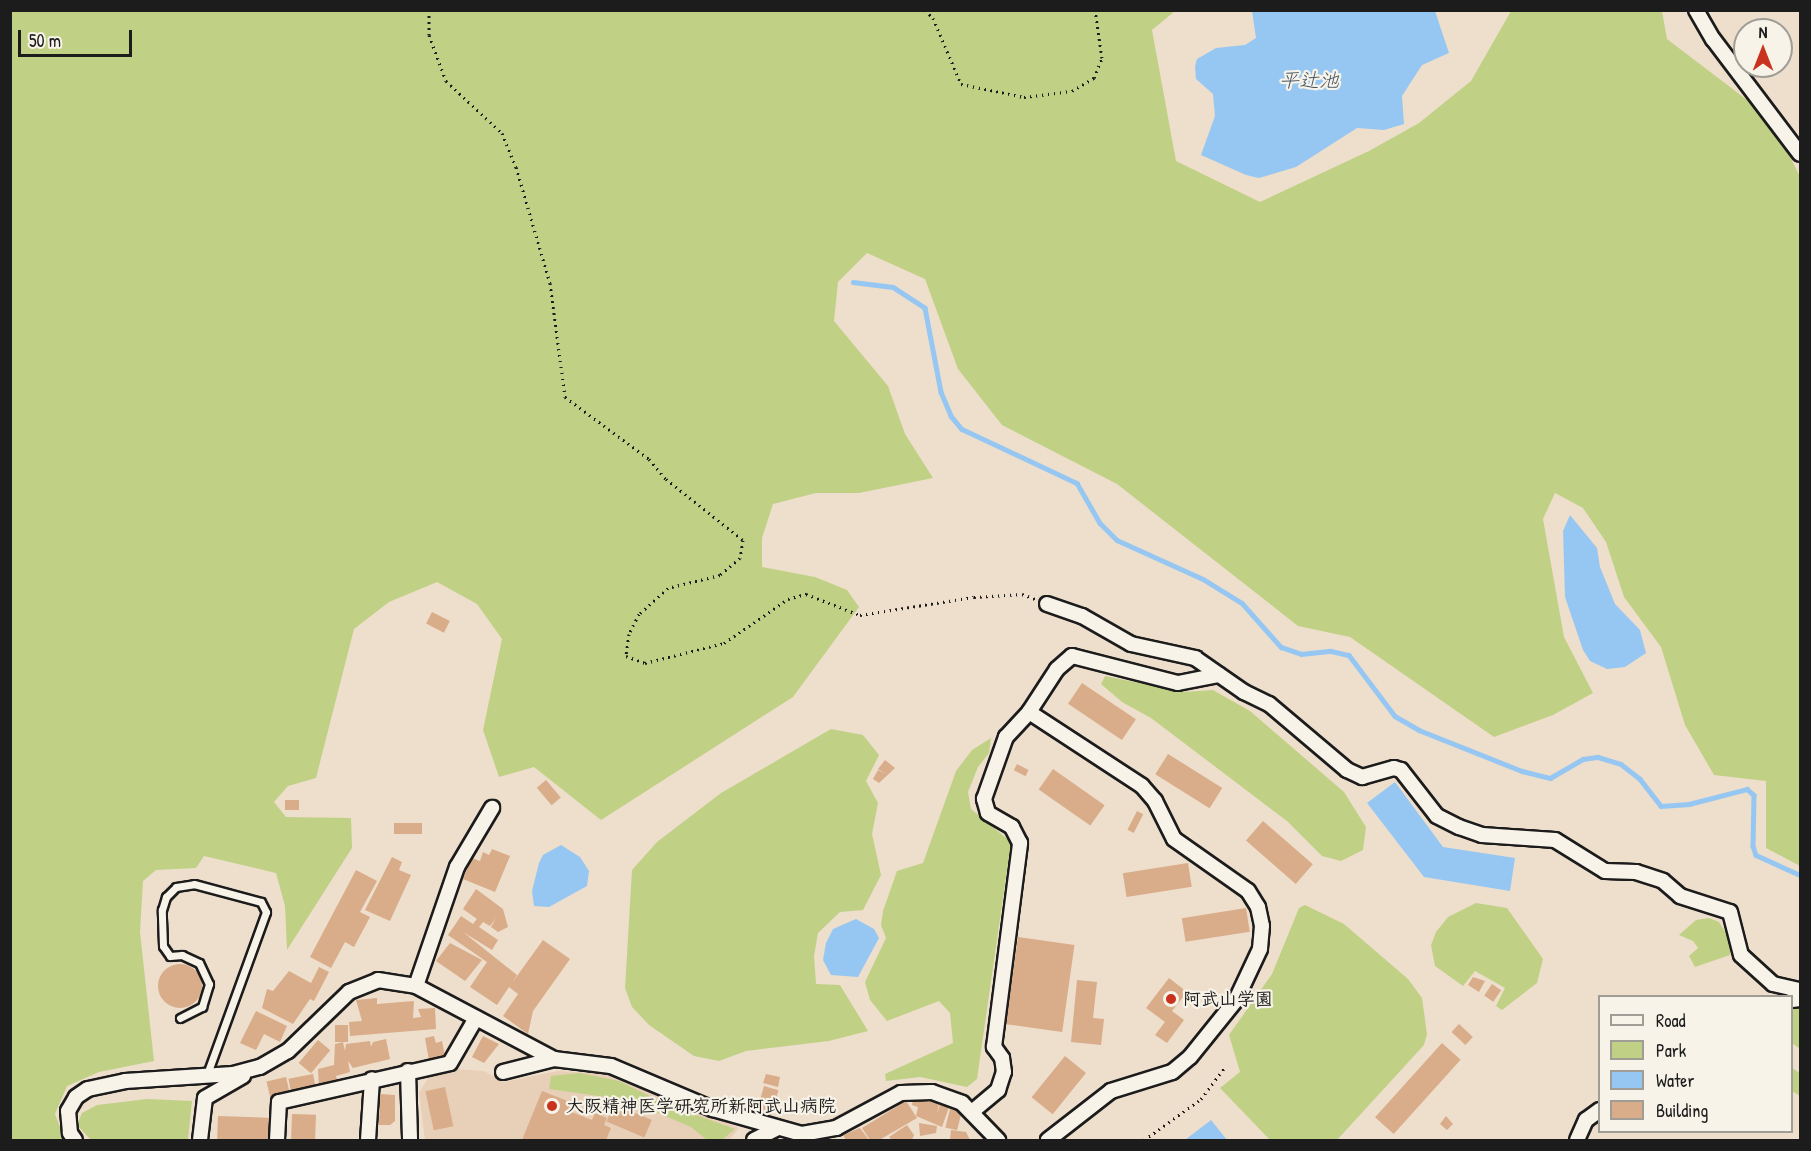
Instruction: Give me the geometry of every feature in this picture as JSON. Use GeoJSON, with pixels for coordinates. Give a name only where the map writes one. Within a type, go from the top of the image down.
{"type":"FeatureCollection","features":[{"type":"Feature","properties":{"kind":"street"},"geometry":{"type":"LineString","coordinates":[[1696,10],[1713,39],[1800,154]]}},
{"type":"Feature","properties":{"kind":"street"},"geometry":{"type":"LineString","coordinates":[[1047,604],[1082,616],[1131,644],[1195,658],[1269,704],[1347,770],[1362,777],[1394,768],[1401,770],[1437,816],[1459,827],[1482,835],[1555,840],[1605,871],[1636,872],[1663,881],[1680,896],[1730,912],[1741,955],[1773,984],[1800,990]]}},
{"type":"Feature","properties":{"kind":"street"},"geometry":{"type":"LineString","coordinates":[[973,1111],[998,1090],[1004,1072],[1002,1058],[994,1047],[1020,843],[1012,827],[988,813],[984,799],[1006,737],[1029,712],[1057,669],[1072,656],[1178,683],[1219,675]]}},
{"type":"Feature","properties":{"kind":"street"},"geometry":{"type":"LineString","coordinates":[[1029,712],[1142,786],[1155,801],[1174,838],[1248,891],[1258,907],[1262,926],[1260,948],[1236,1000],[1190,1057],[1172,1072],[1111,1091],[1048,1140]]}},
{"type":"Feature","properties":{"kind":"street"},"geometry":{"type":"LineString","coordinates":[[416,986],[457,867],[492,808]]}},
{"type":"Feature","properties":{"kind":"street"},"geometry":{"type":"LineString","coordinates":[[200,1140],[205,1098],[288,1051],[349,992],[363,984],[385,980],[416,986],[554,1059],[628,1071],[702,1104],[776,1129],[802,1134],[828,1131],[891,1097],[911,1092],[942,1094],[973,1111],[998,1140]]}},
{"type":"Feature","properties":{"kind":"street"},"geometry":{"type":"LineString","coordinates":[[278,1140],[279,1102],[450,1063],[476,1018]]}},
{"type":"Feature","properties":{"kind":"street"},"geometry":{"type":"LineString","coordinates":[[503,1072],[554,1059]]}},
{"type":"Feature","properties":{"kind":"street"},"geometry":{"type":"LineString","coordinates":[[75,1140],[70,1133],[68,1111],[76,1097],[88,1089],[125,1081],[206,1077],[252,1070]]}},
{"type":"Feature","properties":{"kind":"street"},"geometry":{"type":"LineString","coordinates":[[408,1071],[410,1139]]}},
{"type":"Feature","properties":{"kind":"street"},"geometry":{"type":"LineString","coordinates":[[368,1140],[372,1079]]}},
{"type":"Feature","properties":{"kind":"street"},"geometry":{"type":"LineString","coordinates":[[1577,1140],[1586,1120],[1598,1111]]}},
{"type":"Feature","properties":{"kind":"street"},"geometry":{"type":"LineString","coordinates":[[754,1140],[776,1129]]}},
{"type":"Feature","properties":{"kind":"lane"},"geometry":{"type":"LineString","coordinates":[[180,1018],[202,1007],[209,984],[199,963],[182,955],[170,956],[163,946],[162,910],[166,897],[176,887],[189,883],[261,902],[266,912],[206,1077]]}},
{"type":"Feature","properties":{"kind":"path"},"geometry":{"type":"LineString","coordinates":[[429,10],[429,35],[446,81],[502,133],[516,167],[550,283],[565,397],[649,459],[666,479],[743,540],[740,558],[720,575],[668,588],[639,614],[629,634],[626,656],[645,663],[724,643],[788,599],[806,594],[860,615],[974,597],[1022,594],[1047,604]]}},
{"type":"Feature","properties":{"kind":"path"},"geometry":{"type":"LineString","coordinates":[[926,10],[933,18],[961,84],[1024,97],[1072,91],[1094,78],[1102,58],[1095,10]]}},
{"type":"Feature","properties":{"kind":"path"},"geometry":{"type":"LineString","coordinates":[[1144,1140],[1201,1100],[1224,1069]]}},
{"type":"Feature","properties":{"kind":"shaded area","name":"大阪精神医学研究所新阿武山病院"},"geometry":{"type":"Polygon","coordinates":[[[454,1069],[484,1071],[504,1082],[558,1071],[607,1074],[739,1128],[729,1140],[425,1140],[419,1093],[432,1072],[454,1069]]]}},
{"type":"Feature","properties":{"kind":"green space"},"geometry":{"type":"Polygon","coordinates":[[[10,11],[1175,11],[1152,30],[1176,161],[1260,202],[1369,151],[1419,123],[1471,81],[1511,11],[1662,11],[1667,39],[1772,119],[1800,177],[1800,866],[1766,848],[1766,781],[1714,775],[1685,725],[1661,647],[1624,597],[1606,542],[1583,508],[1555,493],[1543,519],[1564,637],[1593,693],[1553,715],[1494,737],[1350,637],[1298,626],[1117,484],[1002,425],[958,369],[925,279],[867,253],[838,282],[834,321],[888,386],[905,434],[933,478],[859,493],[816,493],[773,504],[762,538],[762,567],[815,577],[847,590],[859,607],[793,697],[601,820],[534,767],[499,777],[483,730],[502,639],[477,604],[437,582],[389,602],[354,629],[316,778],[288,786],[274,802],[286,817],[351,818],[352,848],[287,950],[285,906],[276,873],[204,856],[196,868],[156,870],[143,881],[140,932],[154,1061],[99,1072],[67,1086],[55,1114],[65,1140],[11,1140],[10,11]]]}},
{"type":"Feature","properties":{"kind":"green space"},"geometry":{"type":"Polygon","coordinates":[[[1105,676],[1183,692],[1213,690],[1250,711],[1344,792],[1366,827],[1363,850],[1341,861],[1322,856],[1287,821],[1151,718],[1122,702],[1101,684],[1105,676]]]}},
{"type":"Feature","properties":{"kind":"green space"},"geometry":{"type":"Polygon","coordinates":[[[831,729],[863,735],[879,755],[866,781],[878,803],[872,834],[881,875],[863,910],[840,912],[818,933],[814,956],[816,984],[840,985],[868,1031],[829,1041],[746,1051],[719,1061],[694,1056],[649,1025],[632,1007],[625,988],[632,870],[657,842],[721,793],[831,729]]]}},
{"type":"Feature","properties":{"kind":"green space"},"geometry":{"type":"Polygon","coordinates":[[[991,738],[989,753],[978,767],[968,792],[971,809],[1011,842],[977,1079],[967,1087],[920,1077],[886,1081],[885,1074],[953,1043],[950,1013],[939,1001],[887,1021],[870,1000],[865,982],[886,938],[881,925],[883,911],[897,871],[923,863],[956,771],[972,750],[991,738]]]}},
{"type":"Feature","properties":{"kind":"green space"},"geometry":{"type":"Polygon","coordinates":[[[1476,903],[1507,908],[1543,959],[1537,983],[1502,1010],[1496,1006],[1505,988],[1475,971],[1463,986],[1435,966],[1431,945],[1436,932],[1448,917],[1476,903]]]}},
{"type":"Feature","properties":{"kind":"green space"},"geometry":{"type":"Polygon","coordinates":[[[1305,905],[1344,924],[1408,979],[1422,998],[1427,1034],[1424,1045],[1337,1140],[1270,1140],[1220,1088],[1240,1072],[1229,1035],[1272,974],[1299,908],[1305,905]]]}},
{"type":"Feature","properties":{"kind":"green space"},"geometry":{"type":"Polygon","coordinates":[[[1709,918],[1719,922],[1731,941],[1730,955],[1695,967],[1689,956],[1698,948],[1693,941],[1679,935],[1696,920],[1709,918]]]}},
{"type":"Feature","properties":{"kind":"green space"},"geometry":{"type":"Polygon","coordinates":[[[1800,1003],[1800,1049],[1793,1044],[1793,1005],[1800,1003]]]}},
{"type":"Feature","properties":{"kind":"green space"},"geometry":{"type":"Polygon","coordinates":[[[1793,1069],[1800,1073],[1800,1096],[1793,1092],[1793,1069]]]}},
{"type":"Feature","properties":{"kind":"green space"},"geometry":{"type":"Polygon","coordinates":[[[580,1073],[619,1081],[668,1105],[735,1129],[722,1140],[707,1140],[691,1127],[627,1100],[549,1089],[551,1076],[580,1073]]]}},
{"type":"Feature","properties":{"kind":"green space"},"geometry":{"type":"Polygon","coordinates":[[[147,1099],[192,1101],[188,1140],[91,1140],[77,1125],[82,1113],[97,1105],[147,1099]]]}},
{"type":"Feature","properties":{"kind":"water","name":"平辻池"},"geometry":{"type":"Polygon","coordinates":[[[1252,11],[1435,11],[1449,53],[1422,65],[1402,96],[1404,124],[1384,130],[1357,128],[1296,167],[1259,178],[1246,175],[1201,155],[1215,116],[1213,94],[1196,79],[1195,66],[1197,59],[1216,48],[1245,45],[1256,38],[1252,11]]]}},
{"type":"Feature","properties":{"kind":"water"},"geometry":{"type":"Polygon","coordinates":[[[1570,515],[1597,548],[1600,567],[1615,604],[1640,630],[1646,653],[1625,667],[1607,669],[1590,661],[1583,650],[1565,597],[1563,531],[1570,515]]]}},
{"type":"Feature","properties":{"kind":"water"},"geometry":{"type":"Polygon","coordinates":[[[1395,782],[1443,847],[1515,858],[1510,891],[1424,877],[1367,803],[1395,782]]]}},
{"type":"Feature","properties":{"kind":"water"},"geometry":{"type":"Polygon","coordinates":[[[561,845],[580,857],[589,871],[587,886],[549,907],[534,906],[532,891],[539,863],[543,855],[561,845]]]}},
{"type":"Feature","properties":{"kind":"water"},"geometry":{"type":"Polygon","coordinates":[[[856,919],[874,929],[879,938],[858,977],[831,975],[823,960],[826,943],[833,929],[856,919]]]}},
{"type":"Feature","properties":{"kind":"water"},"geometry":{"type":"Polygon","coordinates":[[[1211,1120],[1227,1140],[1185,1140],[1211,1120]]]}},
{"type":"Feature","properties":{"kind":"building"},"geometry":{"type":"Polygon","coordinates":[[[432,612],[450,621],[444,633],[426,624],[432,612]]]}},
{"type":"Feature","properties":{"kind":"building"},"geometry":{"type":"Polygon","coordinates":[[[1082,683],[1136,719],[1122,740],[1068,704],[1082,683]]]}},
{"type":"Feature","properties":{"kind":"building"},"geometry":{"type":"Polygon","coordinates":[[[1168,754],[1222,788],[1210,808],[1155,774],[1168,754]]]}},
{"type":"Feature","properties":{"kind":"building"},"geometry":{"type":"Polygon","coordinates":[[[885,760],[895,768],[879,783],[873,779],[878,770],[885,774],[878,769],[885,760]]]}},
{"type":"Feature","properties":{"kind":"building"},"geometry":{"type":"Polygon","coordinates":[[[1017,764],[1029,770],[1025,776],[1014,770],[1017,764]]]}},
{"type":"Feature","properties":{"kind":"building"},"geometry":{"type":"Polygon","coordinates":[[[1053,769],[1105,805],[1090,826],[1039,789],[1053,769]]]}},
{"type":"Feature","properties":{"kind":"building"},"geometry":{"type":"Polygon","coordinates":[[[546,780],[561,798],[552,805],[537,788],[546,780]]]}},
{"type":"Feature","properties":{"kind":"building"},"geometry":{"type":"Polygon","coordinates":[[[285,800],[299,800],[299,810],[285,810],[285,800]]]}},
{"type":"Feature","properties":{"kind":"building"},"geometry":{"type":"Polygon","coordinates":[[[1137,811],[1143,814],[1134,833],[1127,830],[1137,811]]]}},
{"type":"Feature","properties":{"kind":"building"},"geometry":{"type":"Polygon","coordinates":[[[1263,821],[1313,864],[1296,884],[1246,841],[1263,821]]]}},
{"type":"Feature","properties":{"kind":"building"},"geometry":{"type":"Polygon","coordinates":[[[394,823],[422,823],[422,834],[394,834],[394,823]]]}},
{"type":"Feature","properties":{"kind":"building"},"geometry":{"type":"Polygon","coordinates":[[[492,849],[510,856],[495,892],[463,879],[472,858],[480,861],[483,852],[489,855],[492,849]]]}},
{"type":"Feature","properties":{"kind":"building"},"geometry":{"type":"Polygon","coordinates":[[[392,857],[402,862],[399,870],[411,875],[390,921],[365,910],[392,857]]]}},
{"type":"Feature","properties":{"kind":"building"},"geometry":{"type":"Polygon","coordinates":[[[1188,863],[1192,887],[1127,897],[1123,873],[1188,863]]]}},
{"type":"Feature","properties":{"kind":"building"},"geometry":{"type":"Polygon","coordinates":[[[356,870],[377,881],[360,912],[370,917],[354,947],[345,942],[331,968],[310,957],[356,870]]]}},
{"type":"Feature","properties":{"kind":"building"},"geometry":{"type":"Polygon","coordinates":[[[476,889],[503,909],[508,927],[498,932],[491,927],[496,918],[490,926],[483,922],[479,927],[498,940],[492,950],[463,932],[517,975],[512,983],[543,940],[570,959],[533,1011],[528,1034],[503,1016],[518,994],[509,987],[497,1005],[470,987],[487,962],[448,935],[461,916],[473,924],[477,919],[463,909],[476,889]]]}},
{"type":"Feature","properties":{"kind":"building"},"geometry":{"type":"Polygon","coordinates":[[[1246,908],[1250,932],[1186,942],[1182,918],[1246,908]]]}},
{"type":"Feature","properties":{"kind":"building"},"geometry":{"type":"Polygon","coordinates":[[[1018,937],[1074,945],[1062,1032],[1006,1024],[1018,937]]]}},
{"type":"Feature","properties":{"kind":"building"},"geometry":{"type":"Polygon","coordinates":[[[450,943],[482,960],[465,981],[436,961],[450,943]]]}},
{"type":"Feature","properties":{"kind":"building"},"geometry":{"type":"Polygon","coordinates":[[[180,964],[196,970],[202,986],[196,1002],[180,1008],[164,1002],[158,986],[164,970],[180,964]]]}},
{"type":"Feature","properties":{"kind":"building"},"geometry":{"type":"Polygon","coordinates":[[[319,967],[329,972],[314,1001],[310,999],[293,1024],[262,1008],[267,989],[273,991],[289,971],[311,983],[319,967]]]}},
{"type":"Feature","properties":{"kind":"building"},"geometry":{"type":"Polygon","coordinates":[[[1473,977],[1485,981],[1479,992],[1468,985],[1473,977]]]}},
{"type":"Feature","properties":{"kind":"building"},"geometry":{"type":"Polygon","coordinates":[[[1169,978],[1187,992],[1172,1011],[1184,1020],[1167,1043],[1155,1035],[1165,1022],[1146,1008],[1169,978]]]}},
{"type":"Feature","properties":{"kind":"building"},"geometry":{"type":"Polygon","coordinates":[[[1077,980],[1097,982],[1093,1018],[1104,1019],[1101,1045],[1071,1042],[1077,980]]]}},
{"type":"Feature","properties":{"kind":"building"},"geometry":{"type":"Polygon","coordinates":[[[1492,984],[1501,990],[1493,1002],[1484,996],[1492,984]]]}},
{"type":"Feature","properties":{"kind":"building"},"geometry":{"type":"Polygon","coordinates":[[[377,998],[377,1004],[414,1001],[413,1018],[421,1017],[418,1009],[435,1008],[436,1029],[350,1036],[349,1022],[362,1021],[356,1000],[377,998]]]}},
{"type":"Feature","properties":{"kind":"building"},"geometry":{"type":"Polygon","coordinates":[[[256,1011],[287,1026],[280,1042],[264,1034],[256,1050],[240,1043],[256,1011]]]}},
{"type":"Feature","properties":{"kind":"building"},"geometry":{"type":"Polygon","coordinates":[[[1459,1024],[1473,1037],[1465,1045],[1451,1032],[1459,1024]]]}},
{"type":"Feature","properties":{"kind":"building"},"geometry":{"type":"Polygon","coordinates":[[[335,1025],[348,1025],[348,1042],[335,1042],[335,1025]]]}},
{"type":"Feature","properties":{"kind":"building"},"geometry":{"type":"Polygon","coordinates":[[[434,1036],[436,1043],[442,1041],[445,1056],[429,1060],[425,1038],[434,1036]]]}},
{"type":"Feature","properties":{"kind":"building"},"geometry":{"type":"Polygon","coordinates":[[[483,1036],[499,1044],[484,1063],[472,1057],[483,1036]]]}},
{"type":"Feature","properties":{"kind":"building"},"geometry":{"type":"Polygon","coordinates":[[[386,1039],[390,1059],[353,1068],[348,1061],[350,1072],[336,1076],[338,1084],[319,1089],[318,1069],[334,1065],[335,1044],[343,1042],[345,1051],[346,1044],[370,1041],[371,1047],[373,1042],[386,1039]]]}},
{"type":"Feature","properties":{"kind":"building"},"geometry":{"type":"Polygon","coordinates":[[[318,1040],[330,1050],[311,1073],[299,1063],[318,1040]]]}},
{"type":"Feature","properties":{"kind":"building"},"geometry":{"type":"Polygon","coordinates":[[[1442,1043],[1461,1060],[1394,1134],[1375,1117],[1442,1043]]]}},
{"type":"Feature","properties":{"kind":"building"},"geometry":{"type":"Polygon","coordinates":[[[1065,1056],[1086,1073],[1053,1114],[1032,1097],[1065,1056]]]}},
{"type":"Feature","properties":{"kind":"building"},"geometry":{"type":"Polygon","coordinates":[[[313,1074],[316,1089],[291,1093],[288,1079],[313,1074]]]}},
{"type":"Feature","properties":{"kind":"building"},"geometry":{"type":"Polygon","coordinates":[[[766,1074],[780,1077],[778,1087],[763,1083],[766,1074]]]}},
{"type":"Feature","properties":{"kind":"building"},"geometry":{"type":"Polygon","coordinates":[[[286,1077],[290,1095],[271,1099],[267,1081],[286,1077]]]}},
{"type":"Feature","properties":{"kind":"building"},"geometry":{"type":"Polygon","coordinates":[[[764,1086],[778,1090],[771,1115],[757,1111],[764,1086]]]}},
{"type":"Feature","properties":{"kind":"building"},"geometry":{"type":"Polygon","coordinates":[[[445,1087],[453,1126],[434,1130],[425,1091],[445,1087]]]}},
{"type":"Feature","properties":{"kind":"building"},"geometry":{"type":"Polygon","coordinates":[[[542,1091],[573,1103],[569,1111],[592,1120],[595,1113],[607,1118],[604,1125],[611,1128],[606,1140],[522,1140],[542,1091]]]}},
{"type":"Feature","properties":{"kind":"building"},"geometry":{"type":"Polygon","coordinates":[[[380,1094],[395,1095],[395,1121],[390,1125],[379,1125],[380,1094]]]}},
{"type":"Feature","properties":{"kind":"building"},"geometry":{"type":"Polygon","coordinates":[[[913,1099],[939,1103],[937,1114],[940,1104],[949,1107],[942,1127],[916,1116],[918,1107],[912,1105],[913,1099]]]}},
{"type":"Feature","properties":{"kind":"building"},"geometry":{"type":"Polygon","coordinates":[[[906,1101],[917,1118],[881,1139],[870,1140],[862,1128],[906,1101]]]}},
{"type":"Feature","properties":{"kind":"building"},"geometry":{"type":"Polygon","coordinates":[[[614,1104],[652,1120],[644,1138],[607,1121],[614,1104]]]}},
{"type":"Feature","properties":{"kind":"building"},"geometry":{"type":"Polygon","coordinates":[[[950,1109],[962,1112],[957,1130],[945,1127],[950,1109]]]}},
{"type":"Feature","properties":{"kind":"building"},"geometry":{"type":"Polygon","coordinates":[[[292,1114],[316,1115],[315,1140],[291,1140],[292,1114]]]}},
{"type":"Feature","properties":{"kind":"building"},"geometry":{"type":"Polygon","coordinates":[[[218,1116],[272,1118],[271,1140],[217,1140],[218,1116]]]}},
{"type":"Feature","properties":{"kind":"building"},"geometry":{"type":"Polygon","coordinates":[[[1446,1116],[1453,1124],[1447,1130],[1440,1124],[1446,1116]]]}},
{"type":"Feature","properties":{"kind":"building"},"geometry":{"type":"Polygon","coordinates":[[[919,1123],[937,1126],[936,1133],[920,1136],[919,1123]]]}},
{"type":"Feature","properties":{"kind":"building"},"geometry":{"type":"Polygon","coordinates":[[[907,1125],[914,1135],[912,1140],[892,1140],[889,1137],[907,1125]]]}},
{"type":"Feature","properties":{"kind":"building"},"geometry":{"type":"Polygon","coordinates":[[[860,1128],[869,1140],[846,1140],[843,1135],[860,1128]]]}},
{"type":"Feature","properties":{"kind":"building"},"geometry":{"type":"Polygon","coordinates":[[[951,1130],[966,1132],[970,1140],[950,1140],[951,1130]]]}},
{"type":"Feature","properties":{"kind":"waterway"},"geometry":{"type":"LineString","coordinates":[[853,282],[893,287],[925,308],[941,392],[951,416],[962,429],[1077,483],[1100,523],[1117,540],[1203,579],[1242,603],[1281,647],[1301,654],[1331,651],[1349,655],[1395,716],[1419,730],[1522,771],[1550,778],[1583,759],[1598,757],[1621,764],[1640,779],[1661,806],[1689,804],[1747,789],[1754,795],[1753,846],[1756,855],[1800,875]]}},
{"type":"Feature","properties":{"kind":"place","name":"阿武山学園"},"geometry":{"type":"Point","coordinates":[1171,999]}},
{"type":"Feature","properties":{"kind":"place","name":"大阪精神医学研究所新阿武山病院"},"geometry":{"type":"Point","coordinates":[552,1106]}}]}
